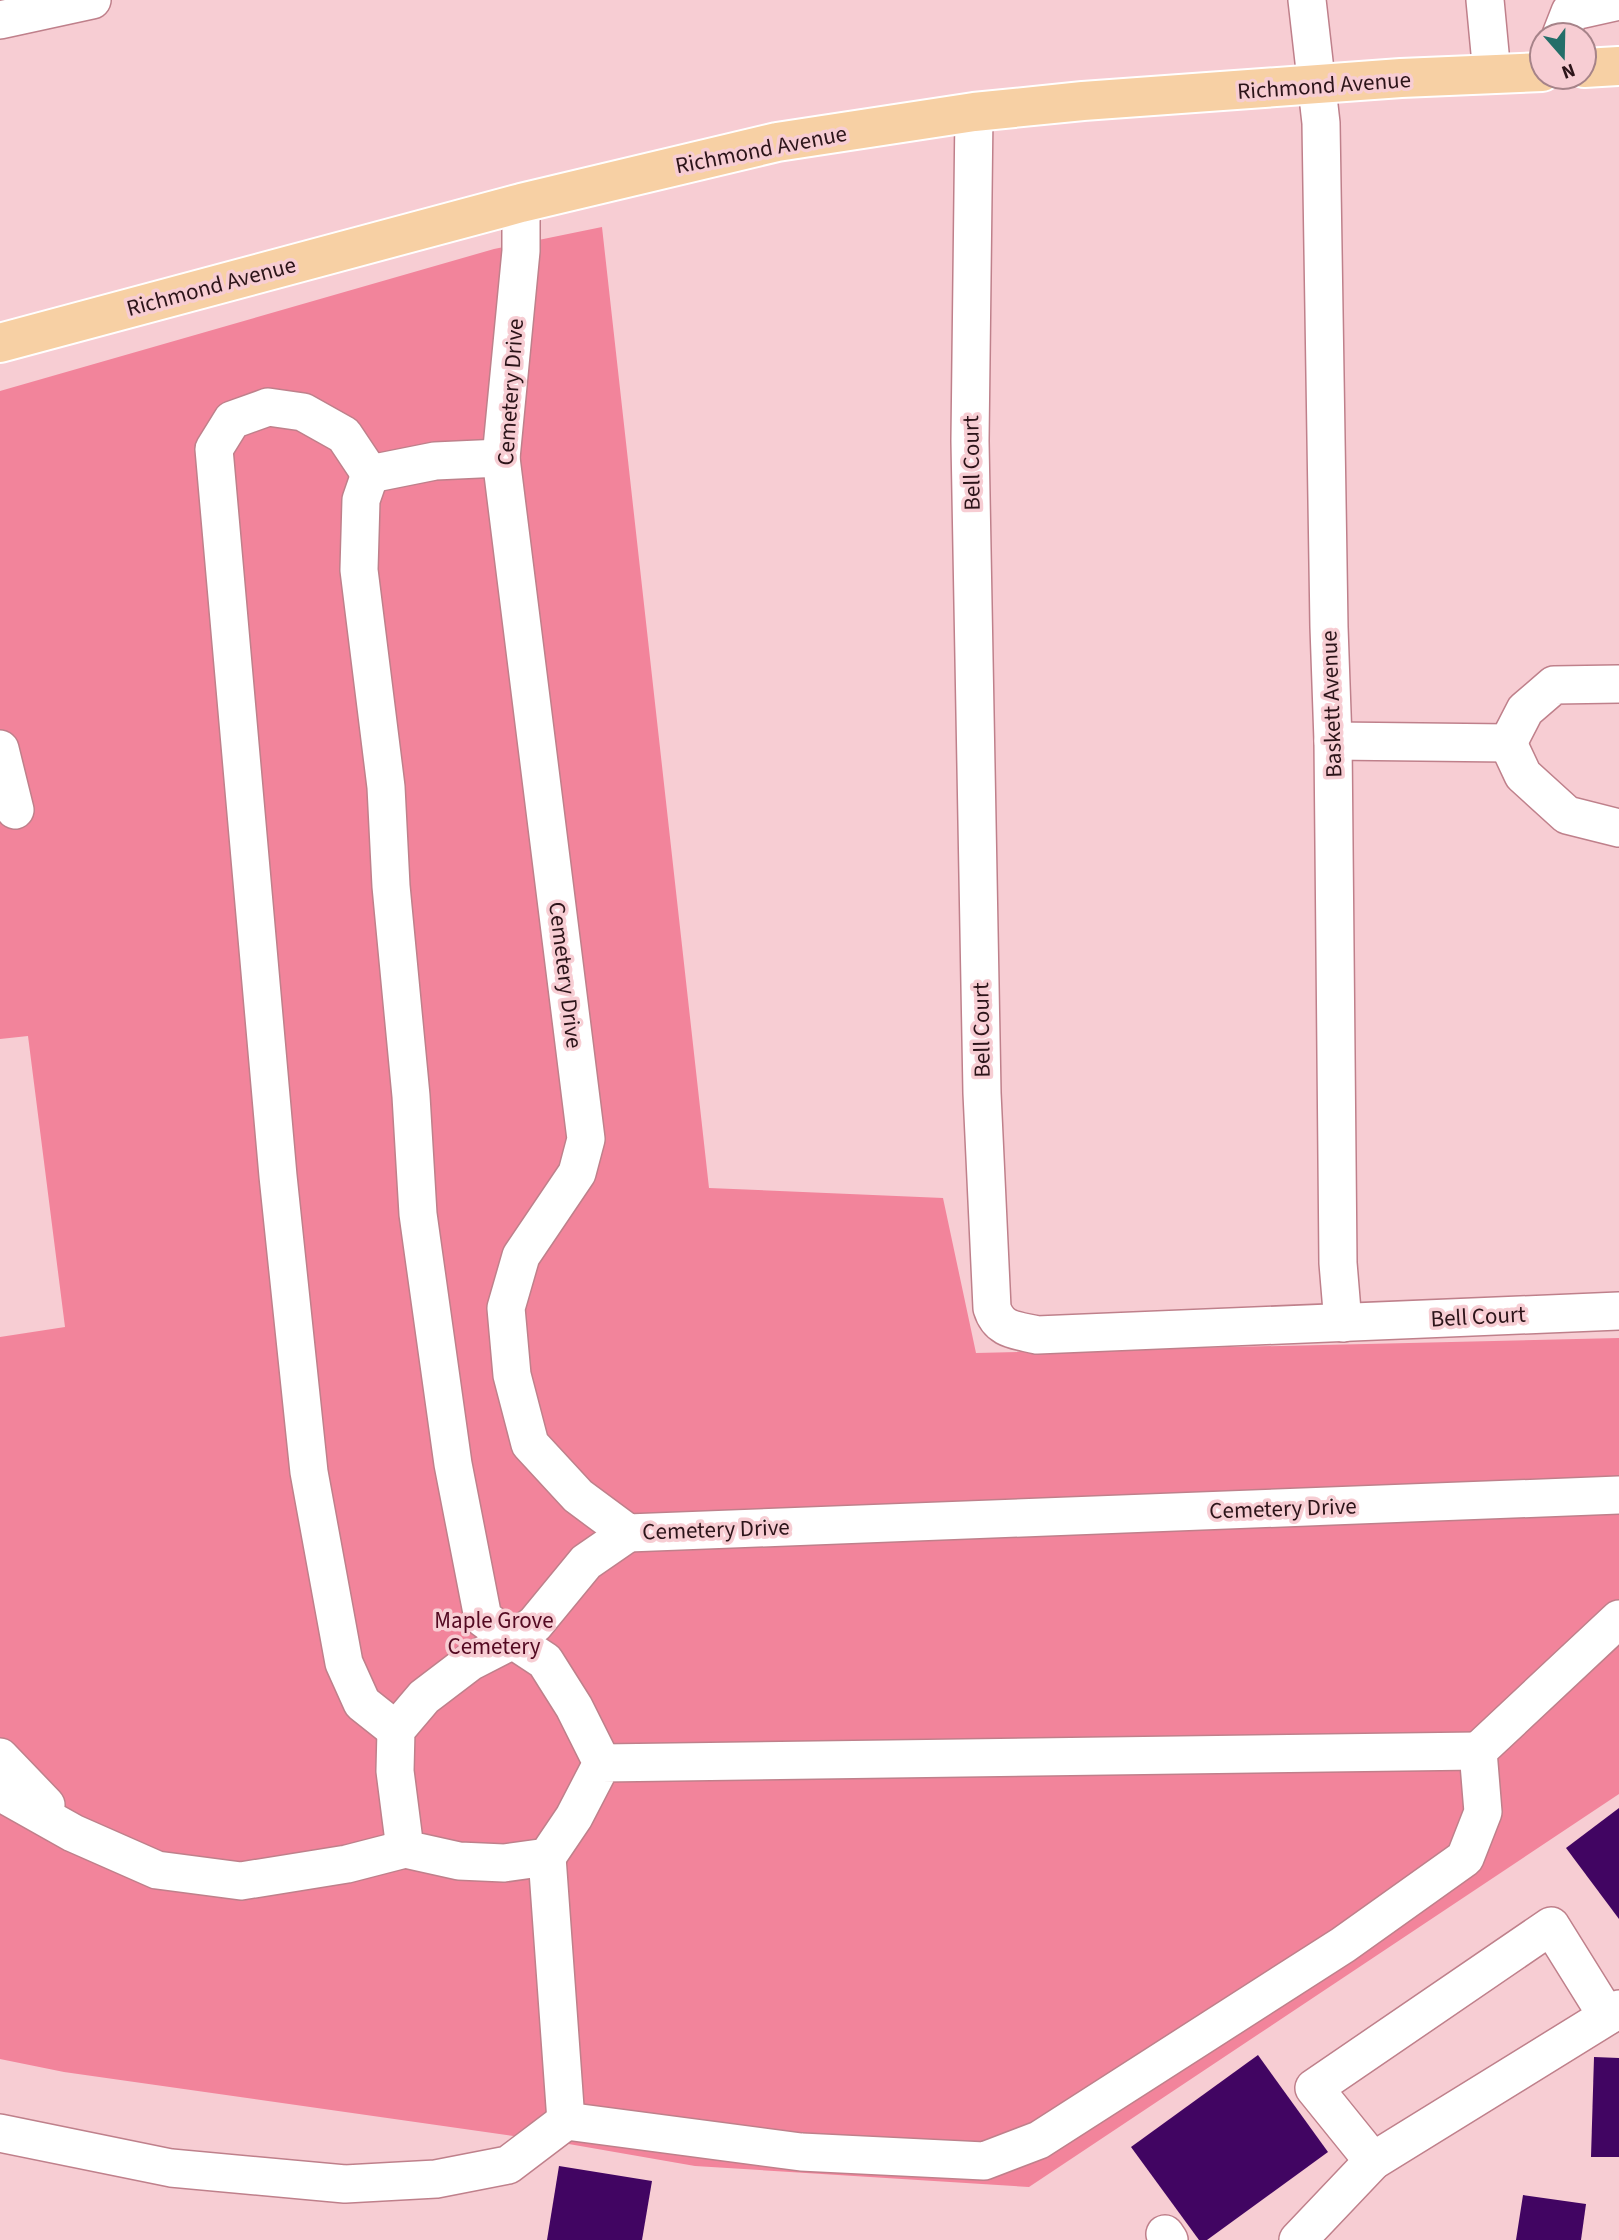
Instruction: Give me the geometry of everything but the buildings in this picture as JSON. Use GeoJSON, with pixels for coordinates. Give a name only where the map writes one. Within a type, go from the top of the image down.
{"type":"FeatureCollection","features":[{"type":"Feature","properties":{"kind":"main road"},"geometry":{"type":"LineString","coordinates":[[1598,67],[1619,66]]}},
{"type":"Feature","properties":{"kind":"main road","name":"Richmond Avenue"},"geometry":{"type":"LineString","coordinates":[[0,343],[521,203],[777,142],[974,112],[1083,101],[1528,73]]}},
{"type":"Feature","properties":{"kind":"street"},"geometry":{"type":"LineString","coordinates":[[0,20],[92,0]]}},
{"type":"Feature","properties":{"kind":"street","name":"Baskett Avenue"},"geometry":{"type":"LineString","coordinates":[[1307,0],[1321,123],[1328,614],[1333,741],[1338,1264],[1343,1323]]}},
{"type":"Feature","properties":{"kind":"street"},"geometry":{"type":"LineString","coordinates":[[1485,0],[1492,74]]}},
{"type":"Feature","properties":{"kind":"street"},"geometry":{"type":"LineString","coordinates":[[1566,21],[1570,12],[1619,1]]}},
{"type":"Feature","properties":{"kind":"street","name":"Bell Court"},"geometry":{"type":"LineString","coordinates":[[974,112],[970,454],[982,1093],[992,1308],[995,1320],[1007,1328],[1037,1335],[1619,1311]]}},
{"type":"Feature","properties":{"kind":"street","name":"Cemetery Drive"},"geometry":{"type":"LineString","coordinates":[[521,203],[521,251],[501,458],[586,1139],[577,1173],[521,1256],[506,1308],[512,1375],[530,1444],[578,1496],[628,1533],[1619,1495]]}},
{"type":"Feature","properties":{"kind":"street"},"geometry":{"type":"LineString","coordinates":[[370,474],[344,435],[303,412],[268,407],[232,420],[214,449],[278,1176],[309,1472],[344,1663],[362,1703],[396,1730]]}},
{"type":"Feature","properties":{"kind":"street"},"geometry":{"type":"LineString","coordinates":[[370,474],[435,461],[501,458]]}},
{"type":"Feature","properties":{"kind":"street"},"geometry":{"type":"LineString","coordinates":[[370,474],[361,500],[359,570],[386,787],[391,886],[411,1097],[418,1214],[453,1464],[484,1618],[545,1661],[574,1707],[602,1763]]}},
{"type":"Feature","properties":{"kind":"street"},"geometry":{"type":"LineString","coordinates":[[1508,743],[1525,710],[1554,685],[1619,684]]}},
{"type":"Feature","properties":{"kind":"street"},"geometry":{"type":"LineString","coordinates":[[1333,741],[1508,743]]}},
{"type":"Feature","properties":{"kind":"street"},"geometry":{"type":"LineString","coordinates":[[1508,743],[1523,775],[1567,815],[1619,828]]}},
{"type":"Feature","properties":{"kind":"street"},"geometry":{"type":"LineString","coordinates":[[0,749],[15,810]]}},
{"type":"Feature","properties":{"kind":"street"},"geometry":{"type":"LineString","coordinates":[[578,1496],[586,1562]]}},
{"type":"Feature","properties":{"kind":"street"},"geometry":{"type":"LineString","coordinates":[[404,1849],[395,1770],[396,1730],[424,1698],[470,1662],[513,1640],[535,1623],[586,1562],[628,1533]]}},
{"type":"Feature","properties":{"kind":"street"},"geometry":{"type":"LineString","coordinates":[[602,1763],[1478,1751],[1619,1619]]}},
{"type":"Feature","properties":{"kind":"street"},"geometry":{"type":"LineString","coordinates":[[0,2133],[171,2168],[345,2184],[436,2179],[508,2165],[566,2121],[801,2152],[984,2161],[1039,2140],[1343,1945],[1465,1858],[1483,1812],[1478,1751]]}},
{"type":"Feature","properties":{"kind":"street"},"geometry":{"type":"LineString","coordinates":[[0,1757],[73,1833]]}},
{"type":"Feature","properties":{"kind":"street"},"geometry":{"type":"LineString","coordinates":[[566,2121],[547,1857],[574,1817],[602,1763]]}},
{"type":"Feature","properties":{"kind":"street"},"geometry":{"type":"LineString","coordinates":[[0,1792],[73,1833],[157,1870],[241,1881],[347,1864],[404,1849],[459,1861],[504,1863],[547,1857]]}},
{"type":"Feature","properties":{"kind":"street"},"geometry":{"type":"LineString","coordinates":[[1298,2240],[1373,2161],[1613,2013],[1551,1926],[1314,2088],[1373,2161]]}},
{"type":"Feature","properties":{"kind":"green space","name":"Maple Grove Cemetery"},"geometry":{"type":"Polygon","coordinates":[[[602,227],[709,1188],[943,1198],[976,1353],[1619,1338],[1619,1794],[1029,2187],[695,2166],[563,2143],[64,2072],[0,2059],[0,1337],[65,1327],[28,1036],[0,1039],[0,391],[494,249],[602,227]]]}}]}
